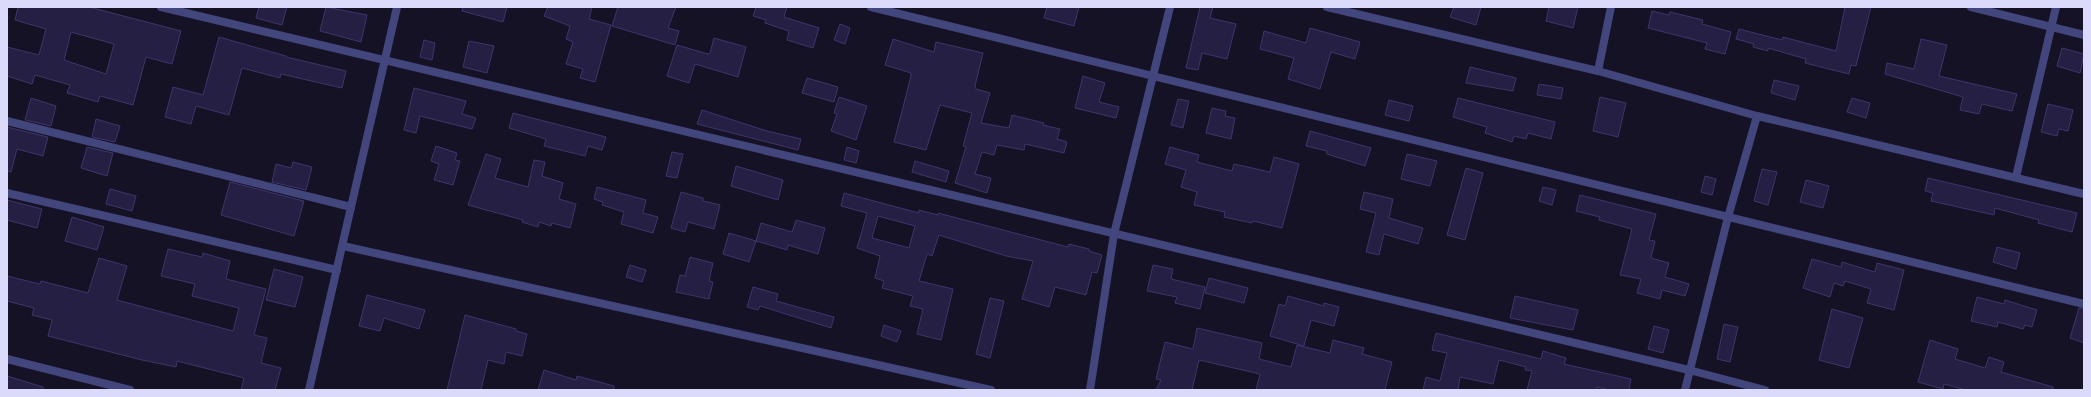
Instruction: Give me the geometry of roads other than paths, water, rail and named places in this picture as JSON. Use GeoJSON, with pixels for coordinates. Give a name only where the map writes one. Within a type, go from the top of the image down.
{"type":"FeatureCollection","features":[{"type":"Feature","properties":{"kind":"street"},"geometry":{"type":"LineString","coordinates":[[161,7],[1690,370],[1765,390]]}},
{"type":"Feature","properties":{"kind":"street"},"geometry":{"type":"LineString","coordinates":[[309,390],[397,7]]}},
{"type":"Feature","properties":{"kind":"street"},"geometry":{"type":"LineString","coordinates":[[871,7],[2084,304]]}},
{"type":"Feature","properties":{"kind":"street"},"geometry":{"type":"LineString","coordinates":[[1090,390],[1114,234],[1170,7]]}},
{"type":"Feature","properties":{"kind":"street"},"geometry":{"type":"LineString","coordinates":[[1327,7],[1598,71],[1757,116],[2084,194]]}},
{"type":"Feature","properties":{"kind":"street"},"geometry":{"type":"LineString","coordinates":[[1598,71],[1611,7]]}},
{"type":"Feature","properties":{"kind":"street"},"geometry":{"type":"LineString","coordinates":[[1972,7],[2084,35]]}},
{"type":"Feature","properties":{"kind":"street"},"geometry":{"type":"LineString","coordinates":[[2016,178],[2056,7]]}},
{"type":"Feature","properties":{"kind":"street"},"geometry":{"type":"LineString","coordinates":[[1685,390],[1728,217],[1757,116]]}},
{"type":"Feature","properties":{"kind":"street"},"geometry":{"type":"LineString","coordinates":[[7,121],[352,207]]}},
{"type":"Feature","properties":{"kind":"street"},"geometry":{"type":"LineString","coordinates":[[7,193],[337,270]]}},
{"type":"Feature","properties":{"kind":"street"},"geometry":{"type":"LineString","coordinates":[[342,246],[991,390]]}},
{"type":"Feature","properties":{"kind":"street"},"geometry":{"type":"LineString","coordinates":[[7,359],[130,390]]}}]}
